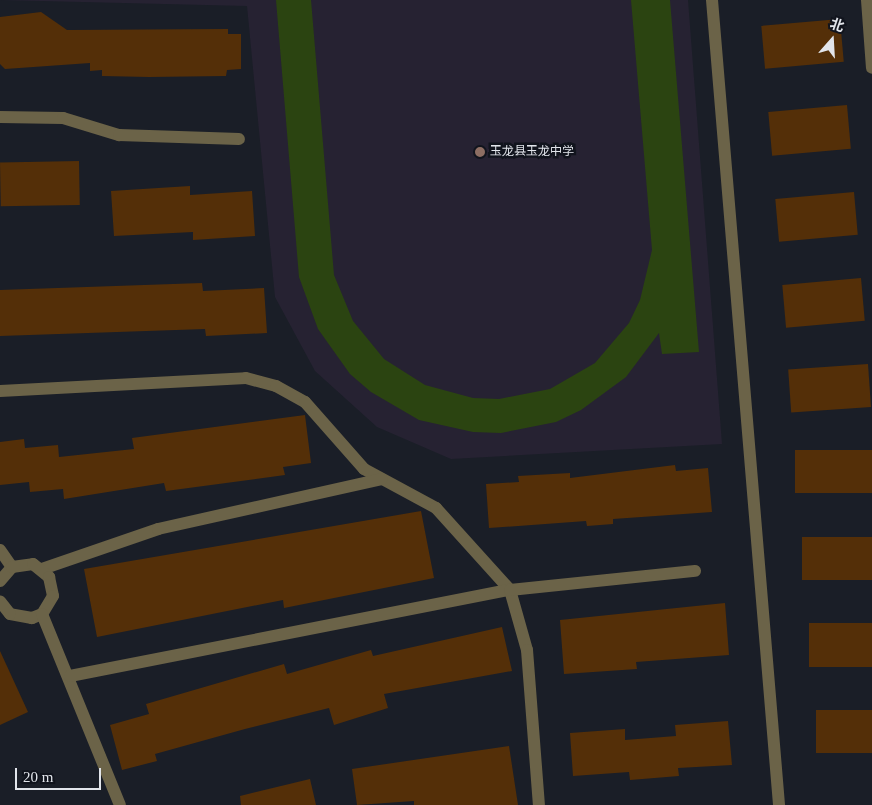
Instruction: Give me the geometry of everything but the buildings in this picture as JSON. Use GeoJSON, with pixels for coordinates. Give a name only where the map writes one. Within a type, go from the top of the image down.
{"type":"FeatureCollection","features":[{"type":"Feature","properties":{"kind":"street"},"geometry":{"type":"LineString","coordinates":[[712,0],[779,805]]}},
{"type":"Feature","properties":{"kind":"street"},"geometry":{"type":"LineString","coordinates":[[867,0],[872,68]]}},
{"type":"Feature","properties":{"kind":"street"},"geometry":{"type":"LineString","coordinates":[[0,117],[63,118],[119,135],[239,139]]}},
{"type":"Feature","properties":{"kind":"street"},"geometry":{"type":"LineString","coordinates":[[0,391],[246,378],[276,386],[305,402],[345,451],[381,479],[436,508],[510,590],[527,650],[539,805]]}},
{"type":"Feature","properties":{"kind":"street"},"geometry":{"type":"LineString","coordinates":[[42,569],[158,529],[381,479]]}},
{"type":"Feature","properties":{"kind":"street"},"geometry":{"type":"LineString","coordinates":[[0,550],[12,567]]}},
{"type":"Feature","properties":{"kind":"street"},"geometry":{"type":"LineString","coordinates":[[0,581],[12,567],[33,564],[42,569],[49,577],[53,596],[42,614],[20,618],[10,614],[0,601]]}},
{"type":"Feature","properties":{"kind":"street"},"geometry":{"type":"LineString","coordinates":[[70,676],[510,590],[695,571]]}},
{"type":"Feature","properties":{"kind":"street"},"geometry":{"type":"LineString","coordinates":[[42,614],[70,676],[120,805]]}},
{"type":"Feature","properties":{"kind":"shaded area","name":"玉龙县玉龙中学"},"geometry":{"type":"Polygon","coordinates":[[[0,0],[688,0],[722,444],[451,459],[377,427],[315,371],[275,297],[247,6],[0,0]]]}},
{"type":"Feature","properties":{"kind":"green space"},"geometry":{"type":"Polygon","coordinates":[[[276,0],[311,0],[334,275],[353,321],[384,359],[425,385],[473,398],[499,399],[550,389],[595,363],[629,323],[640,300],[652,250],[631,0],[670,0],[699,352],[662,354],[659,333],[626,377],[581,410],[556,422],[501,433],[473,432],[419,420],[371,392],[350,374],[318,329],[299,277],[276,0]]]}},
{"type":"Feature","properties":{"kind":"place","name":"玉龙县玉龙中学"},"geometry":{"type":"Point","coordinates":[480,152]}}]}
